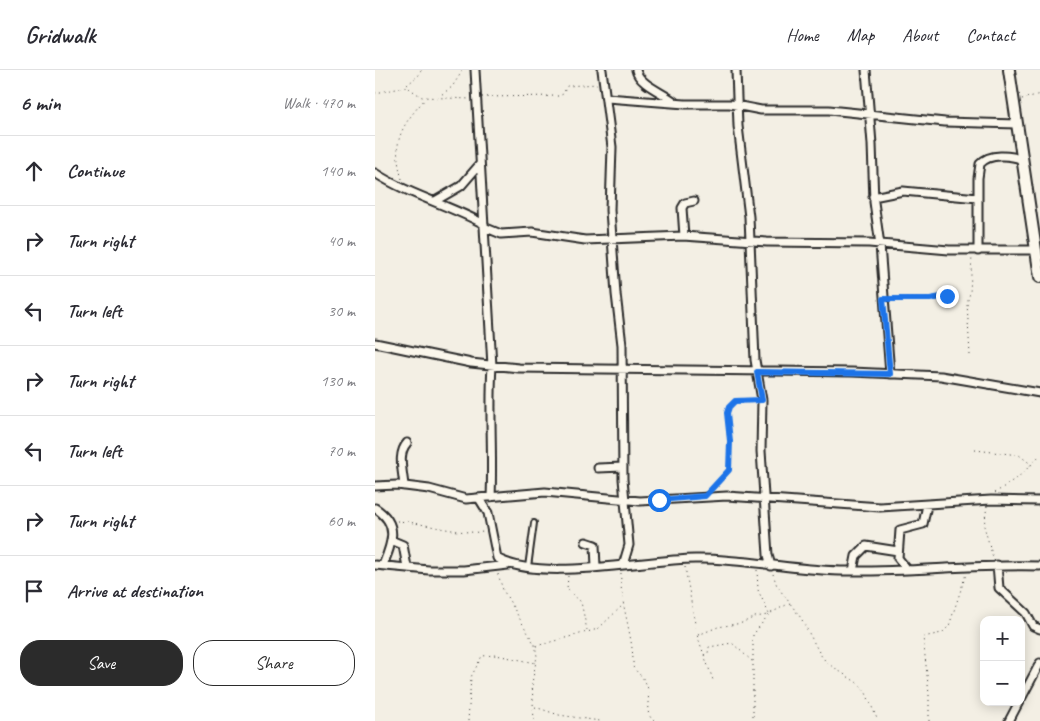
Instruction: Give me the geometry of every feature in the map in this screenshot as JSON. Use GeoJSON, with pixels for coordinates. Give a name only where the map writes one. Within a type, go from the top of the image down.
{"type":"FeatureCollection","features":[{"type":"Feature","properties":{"kind":"street"},"geometry":{"type":"LineString","coordinates":[[475,70],[492,366],[490,400],[493,452],[491,498]]}},
{"type":"Feature","properties":{"kind":"street"},"geometry":{"type":"LineString","coordinates":[[602,70],[612,148],[610,210],[622,345],[624,500],[629,545],[624,565]]}},
{"type":"Feature","properties":{"kind":"street"},"geometry":{"type":"LineString","coordinates":[[636,70],[637,76],[647,85],[667,94],[676,103]]}},
{"type":"Feature","properties":{"kind":"street"},"geometry":{"type":"LineString","coordinates":[[736,70],[737,126],[746,184],[757,372],[762,400],[761,451],[768,555],[772,566]]}},
{"type":"Feature","properties":{"kind":"street"},"geometry":{"type":"LineString","coordinates":[[866,70],[870,114],[873,197],[880,245],[890,374]]}},
{"type":"Feature","properties":{"kind":"street"},"geometry":{"type":"LineString","coordinates":[[1009,70],[1040,277]]}},
{"type":"Feature","properties":{"kind":"street"},"geometry":{"type":"LineString","coordinates":[[607,98],[738,105],[761,110],[823,109],[945,122],[1017,124]]}},
{"type":"Feature","properties":{"kind":"street"},"geometry":{"type":"LineString","coordinates":[[975,251],[978,169],[984,160],[1006,156],[1023,160]]}},
{"type":"Feature","properties":{"kind":"street"},"geometry":{"type":"LineString","coordinates":[[435,201],[461,186],[480,164]]}},
{"type":"Feature","properties":{"kind":"street"},"geometry":{"type":"LineString","coordinates":[[375,173],[405,189],[456,209],[501,234],[532,232],[585,240],[684,236],[975,251],[1036,250]]}},
{"type":"Feature","properties":{"kind":"street"},"geometry":{"type":"LineString","coordinates":[[873,197],[903,191],[978,198]]}},
{"type":"Feature","properties":{"kind":"street"},"geometry":{"type":"LineString","coordinates":[[684,236],[681,208],[685,202],[694,201]]}},
{"type":"Feature","properties":{"kind":"street"},"geometry":{"type":"LineString","coordinates":[[375,343],[492,366],[941,376],[1040,393]]}},
{"type":"Feature","properties":{"kind":"street"},"geometry":{"type":"LineString","coordinates":[[404,486],[401,458],[403,447],[407,443]]}},
{"type":"Feature","properties":{"kind":"street"},"geometry":{"type":"LineString","coordinates":[[598,468],[623,467]]}},
{"type":"Feature","properties":{"kind":"street"},"geometry":{"type":"LineString","coordinates":[[375,486],[404,486],[429,489],[466,500],[545,492],[624,500],[651,501],[720,496],[880,507],[988,500],[1040,501]]}},
{"type":"Feature","properties":{"kind":"street"},"geometry":{"type":"LineString","coordinates":[[480,500],[488,513],[497,558],[508,565]]}},
{"type":"Feature","properties":{"kind":"street"},"geometry":{"type":"LineString","coordinates":[[907,569],[900,562],[898,551],[899,530],[923,524],[927,504]]}},
{"type":"Feature","properties":{"kind":"street"},"geometry":{"type":"LineString","coordinates":[[375,508],[389,520],[391,540],[383,565]]}},
{"type":"Feature","properties":{"kind":"street"},"geometry":{"type":"LineString","coordinates":[[391,540],[403,545],[407,567]]}},
{"type":"Feature","properties":{"kind":"street"},"geometry":{"type":"LineString","coordinates":[[586,542],[595,545],[596,567]]}},
{"type":"Feature","properties":{"kind":"street"},"geometry":{"type":"LineString","coordinates":[[853,571],[856,556],[866,546],[898,551]]}},
{"type":"Feature","properties":{"kind":"street"},"geometry":{"type":"LineString","coordinates":[[375,565],[429,570],[464,570],[508,565],[569,568],[684,559],[853,571],[996,565],[1040,566]]}},
{"type":"Feature","properties":{"kind":"street"},"geometry":{"type":"LineString","coordinates":[[996,565],[1001,591],[1026,613],[1033,626],[1040,629]]}},
{"type":"Feature","properties":{"kind":"street"},"geometry":{"type":"LineString","coordinates":[[1025,692],[1040,664]]}},
{"type":"Feature","properties":{"kind":"street"},"geometry":{"type":"LineString","coordinates":[[1009,721],[1017,706]]}},
{"type":"Feature","properties":{"kind":"lane"},"geometry":{"type":"LineString","coordinates":[[529,567],[534,523]]}},
{"type":"Feature","properties":{"kind":"path"},"geometry":{"type":"LineString","coordinates":[[407,87],[412,78],[420,74],[421,70]]}},
{"type":"Feature","properties":{"kind":"path"},"geometry":{"type":"LineString","coordinates":[[438,97],[452,87],[463,70]]}},
{"type":"Feature","properties":{"kind":"path"},"geometry":{"type":"LineString","coordinates":[[375,93],[407,87],[418,95],[427,97],[559,96],[569,85],[604,84]]}},
{"type":"Feature","properties":{"kind":"path"},"geometry":{"type":"LineString","coordinates":[[1014,101],[1040,94]]}},
{"type":"Feature","properties":{"kind":"path"},"geometry":{"type":"LineString","coordinates":[[405,189],[398,164],[397,139],[408,120],[427,97]]}},
{"type":"Feature","properties":{"kind":"path"},"geometry":{"type":"LineString","coordinates":[[970,355],[967,303],[975,251]]}},
{"type":"Feature","properties":{"kind":"path"},"geometry":{"type":"LineString","coordinates":[[883,299],[930,299],[947,296]]}},
{"type":"Feature","properties":{"kind":"path"},"geometry":{"type":"LineString","coordinates":[[705,496],[729,470],[730,441],[726,420],[729,407],[735,401],[762,400]]}},
{"type":"Feature","properties":{"kind":"path"},"geometry":{"type":"LineString","coordinates":[[975,450],[1016,455],[1032,465]]}},
{"type":"Feature","properties":{"kind":"path"},"geometry":{"type":"LineString","coordinates":[[996,565],[984,526],[988,500],[1032,465],[1040,455]]}},
{"type":"Feature","properties":{"kind":"path"},"geometry":{"type":"LineString","coordinates":[[719,480],[720,496]]}},
{"type":"Feature","properties":{"kind":"path"},"geometry":{"type":"LineString","coordinates":[[389,520],[423,524],[457,532],[491,532]]}},
{"type":"Feature","properties":{"kind":"path"},"geometry":{"type":"LineString","coordinates":[[684,559],[697,635],[713,680]]}},
{"type":"Feature","properties":{"kind":"path"},"geometry":{"type":"LineString","coordinates":[[624,565],[620,581],[630,627],[633,667],[643,676],[647,686],[647,712],[654,721]]}},
{"type":"Feature","properties":{"kind":"path"},"geometry":{"type":"LineString","coordinates":[[759,565],[757,575],[758,590],[769,615]]}},
{"type":"Feature","properties":{"kind":"path"},"geometry":{"type":"LineString","coordinates":[[497,566],[503,590],[535,646],[536,663],[532,683],[534,721]]}},
{"type":"Feature","properties":{"kind":"path"},"geometry":{"type":"LineString","coordinates":[[772,566],[775,580],[827,663],[852,678],[866,693],[878,721]]}},
{"type":"Feature","properties":{"kind":"path"},"geometry":{"type":"LineString","coordinates":[[929,721],[929,694],[923,637],[942,633],[949,626],[963,591],[967,566]]}},
{"type":"Feature","properties":{"kind":"path"},"geometry":{"type":"LineString","coordinates":[[569,568],[567,589],[581,602],[587,632]]}},
{"type":"Feature","properties":{"kind":"path"},"geometry":{"type":"LineString","coordinates":[[697,635],[718,627],[742,623],[755,617],[769,615],[787,607],[790,603]]}},
{"type":"Feature","properties":{"kind":"path"},"geometry":{"type":"LineString","coordinates":[[535,646],[598,629],[624,604]]}},
{"type":"Feature","properties":{"kind":"path"},"geometry":{"type":"LineString","coordinates":[[753,721],[753,635],[769,615]]}},
{"type":"Feature","properties":{"kind":"path"},"geometry":{"type":"LineString","coordinates":[[703,655],[708,653],[709,647],[731,643],[754,662]]}},
{"type":"Feature","properties":{"kind":"path"},"geometry":{"type":"LineString","coordinates":[[468,721],[471,676],[482,656],[496,655],[536,663]]}},
{"type":"Feature","properties":{"kind":"path"},"geometry":{"type":"LineString","coordinates":[[534,707],[559,715],[600,721]]}},
{"type":"Feature","properties":{"kind":"route"},"geometry":{"type":"LineString","coordinates":[[659,500],[705,496],[707,491],[729,470],[730,441],[726,420],[727,413],[731,403],[735,401],[743,399],[762,400],[757,372],[890,374],[883,299],[938,299],[947,296]]}}]}
